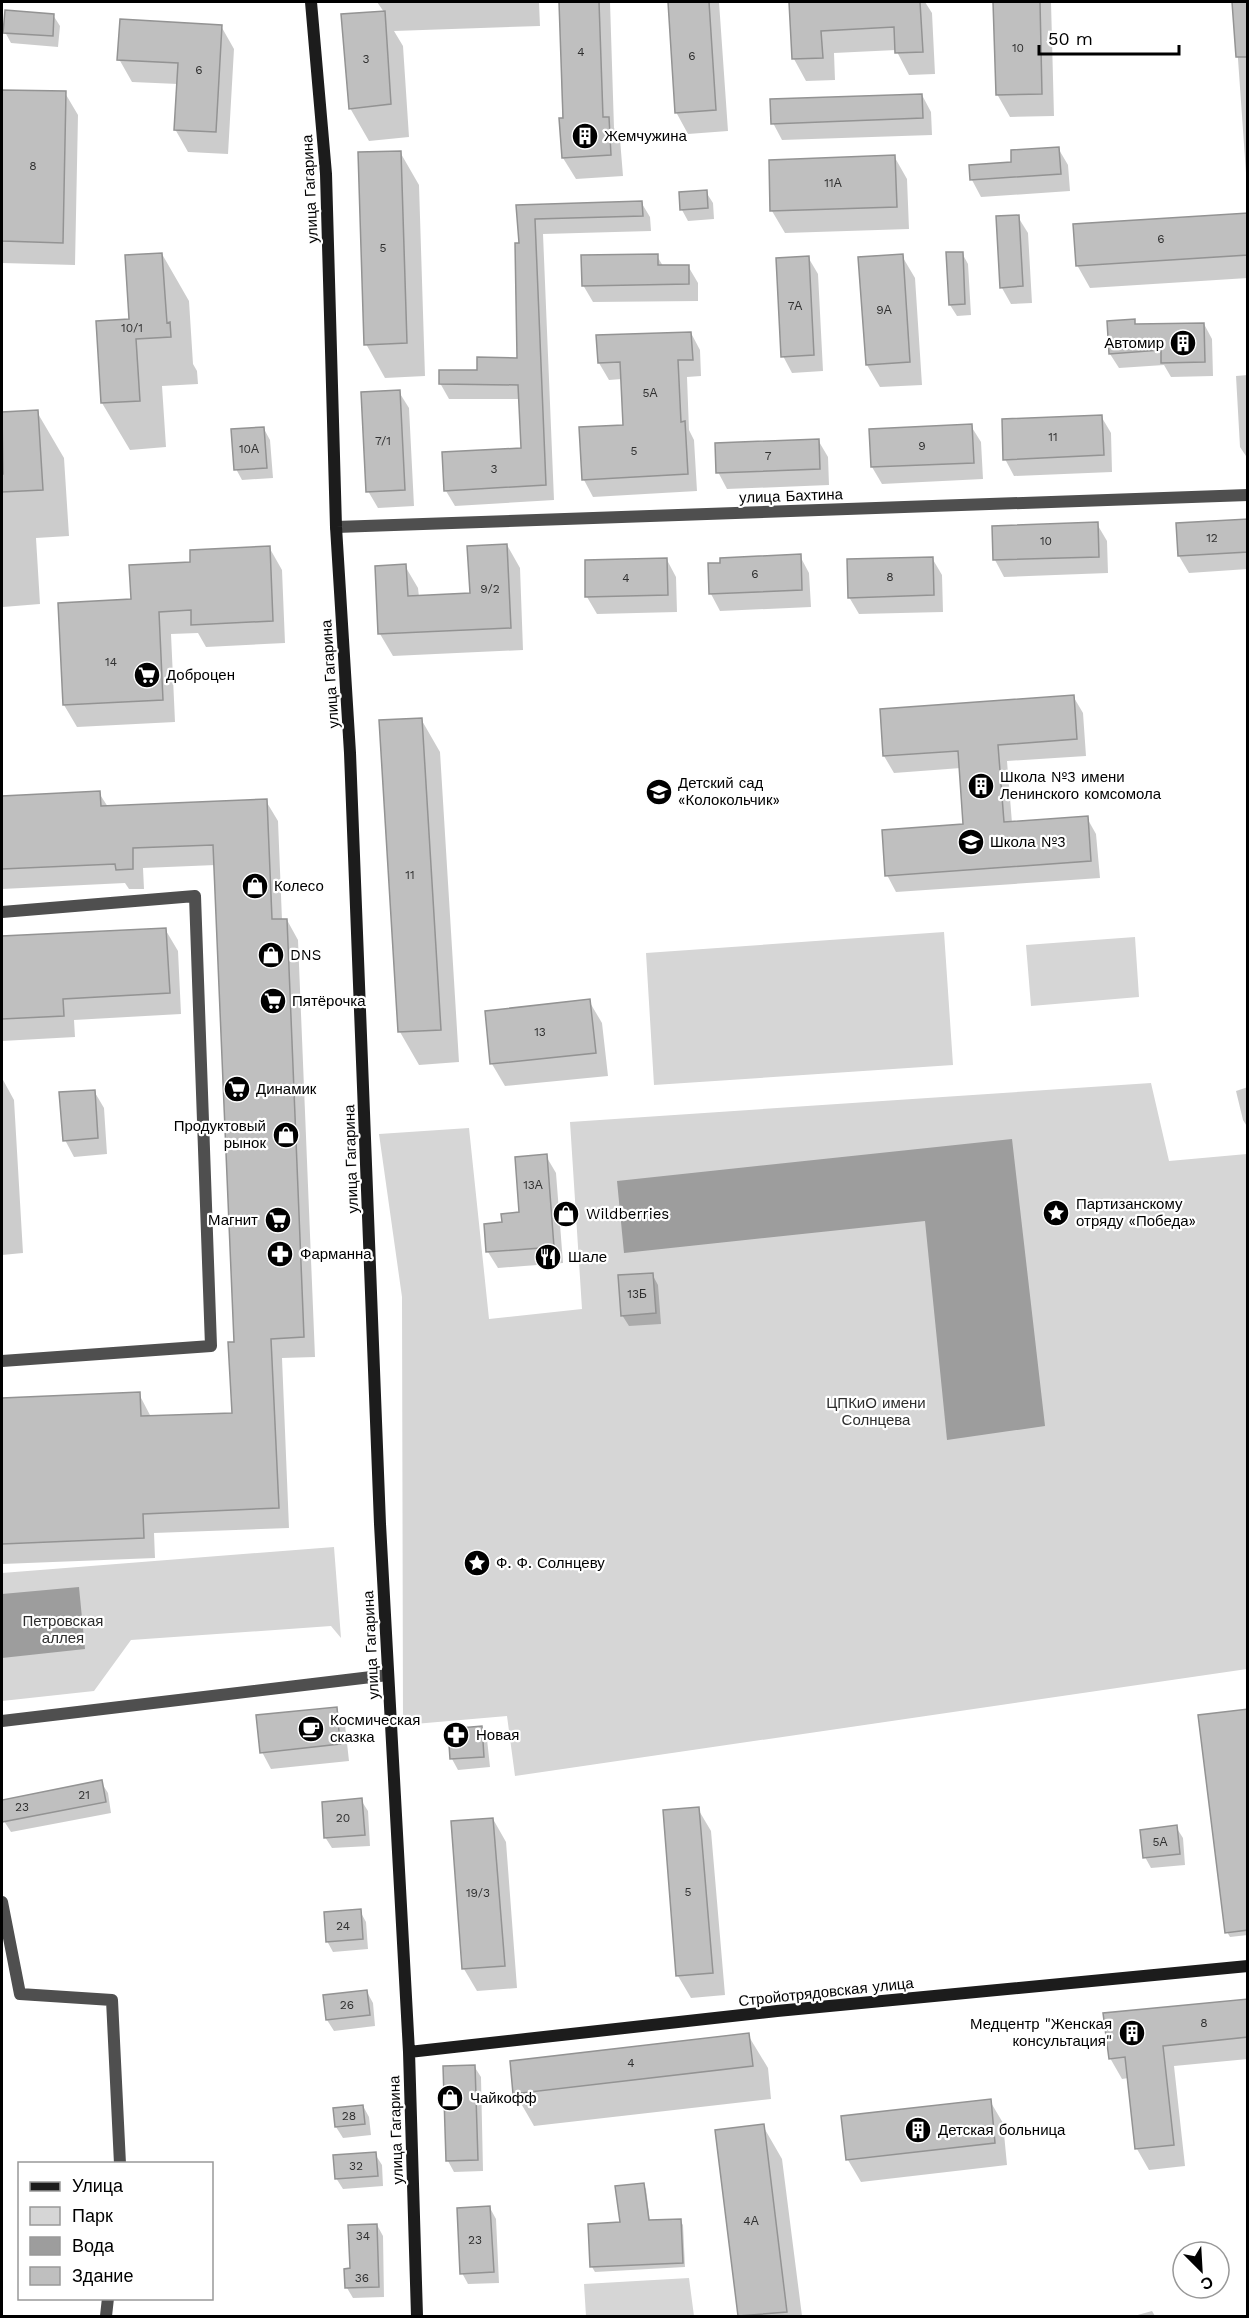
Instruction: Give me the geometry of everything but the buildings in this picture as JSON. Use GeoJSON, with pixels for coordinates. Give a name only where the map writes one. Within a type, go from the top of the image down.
{"type":"FeatureCollection","features":[{"type":"Feature","properties":{"kind":"main road","name":"улица Гагарина"},"geometry":{"type":"LineString","coordinates":[[311,2],[326,174],[336,527],[350,753],[380,1524],[409,2052],[417,2316]]}},
{"type":"Feature","properties":{"kind":"main road","name":"Стройотрядовская улица"},"geometry":{"type":"LineString","coordinates":[[409,2052],[777,2011],[1248,1966]]}},
{"type":"Feature","properties":{"kind":"street","name":"улица Бахтина"},"geometry":{"type":"LineString","coordinates":[[336,527],[1248,495]]}},
{"type":"Feature","properties":{"kind":"street"},"geometry":{"type":"LineString","coordinates":[[2,912],[195,896],[211,1346],[2,1361]]}},
{"type":"Feature","properties":{"kind":"street"},"geometry":{"type":"LineString","coordinates":[[2,1721],[388,1676]]}},
{"type":"Feature","properties":{"kind":"street"},"geometry":{"type":"LineString","coordinates":[[2,1902],[20,1994],[112,2000],[120,2162]]}},
{"type":"Feature","properties":{"kind":"street"},"geometry":{"type":"LineString","coordinates":[[106,2316],[108,2300]]}},
{"type":"Feature","properties":{"kind":"green space"},"geometry":{"type":"Polygon","coordinates":[[[944,932],[953,1065],[654,1085],[646,953],[944,932]]]}},
{"type":"Feature","properties":{"kind":"green space"},"geometry":{"type":"Polygon","coordinates":[[[1135,937],[1139,997],[1031,1006],[1026,945],[1135,937]]]}},
{"type":"Feature","properties":{"kind":"green space","name":"ЦПКиО имени Солнцева"},"geometry":{"type":"Polygon","coordinates":[[[1151,1083],[1169,1161],[1247,1154],[1247,1669],[515,1776],[507,1716],[403,1725],[402,1297],[379,1134],[469,1128],[489,1319],[582,1309],[570,1122],[1151,1083]]]}},
{"type":"Feature","properties":{"kind":"green space","name":"Петровская аллея"},"geometry":{"type":"Polygon","coordinates":[[[334,1547],[341,1638],[331,1626],[131,1640],[94,1691],[2,1701],[2,1573],[334,1547]]]}},
{"type":"Feature","properties":{"kind":"green space"},"geometry":{"type":"Polygon","coordinates":[[[689,2278],[694,2316],[586,2316],[584,2284],[689,2278]]]}},
{"type":"Feature","properties":{"kind":"water"},"geometry":{"type":"Polygon","coordinates":[[[1012,1139],[1045,1426],[947,1440],[925,1221],[624,1253],[617,1181],[1012,1139]]]}},
{"type":"Feature","properties":{"kind":"water"},"geometry":{"type":"Polygon","coordinates":[[[79,1587],[85,1649],[2,1658],[2,1594],[79,1587]]]}},
{"type":"Feature","properties":{"kind":"place","name":"Жемчужина"},"geometry":{"type":"Point","coordinates":[585,136]}},
{"type":"Feature","properties":{"kind":"place","name":"Автомир"},"geometry":{"type":"Point","coordinates":[1183,343]}},
{"type":"Feature","properties":{"kind":"place","name":"Доброцен"},"geometry":{"type":"Point","coordinates":[147,675]}},
{"type":"Feature","properties":{"kind":"place","name":"Школа №3 имени Ленинского комсомола"},"geometry":{"type":"Point","coordinates":[981,786]}},
{"type":"Feature","properties":{"kind":"place","name":"Детский сад «Колокольчик»"},"geometry":{"type":"Point","coordinates":[659,792]}},
{"type":"Feature","properties":{"kind":"place","name":"Школа №3"},"geometry":{"type":"Point","coordinates":[971,842]}},
{"type":"Feature","properties":{"kind":"place","name":"Колесо"},"geometry":{"type":"Point","coordinates":[255,886]}},
{"type":"Feature","properties":{"kind":"place","name":"DNS"},"geometry":{"type":"Point","coordinates":[271,955]}},
{"type":"Feature","properties":{"kind":"place","name":"Пятёрочка"},"geometry":{"type":"Point","coordinates":[273,1001]}},
{"type":"Feature","properties":{"kind":"place","name":"Динамик"},"geometry":{"type":"Point","coordinates":[237,1089]}},
{"type":"Feature","properties":{"kind":"place","name":"Продуктовый рынок"},"geometry":{"type":"Point","coordinates":[286,1135]}},
{"type":"Feature","properties":{"kind":"place","name":"Партизанскому отряду «Победа»"},"geometry":{"type":"Point","coordinates":[1056,1213]}},
{"type":"Feature","properties":{"kind":"place","name":"Wildberries"},"geometry":{"type":"Point","coordinates":[566,1214]}},
{"type":"Feature","properties":{"kind":"place","name":"Магнит"},"geometry":{"type":"Point","coordinates":[278,1220]}},
{"type":"Feature","properties":{"kind":"place","name":"Фарманна"},"geometry":{"type":"Point","coordinates":[280,1254]}},
{"type":"Feature","properties":{"kind":"place","name":"Шале"},"geometry":{"type":"Point","coordinates":[548,1257]}},
{"type":"Feature","properties":{"kind":"place","name":"Ф. Ф. Солнцеву"},"geometry":{"type":"Point","coordinates":[477,1563]}},
{"type":"Feature","properties":{"kind":"place","name":"Космическая сказка"},"geometry":{"type":"Point","coordinates":[311,1729]}},
{"type":"Feature","properties":{"kind":"place","name":"Новая"},"geometry":{"type":"Point","coordinates":[456,1735]}},
{"type":"Feature","properties":{"kind":"place","name":"Медцентр \"Женская консультация\""},"geometry":{"type":"Point","coordinates":[1132,2033]}},
{"type":"Feature","properties":{"kind":"place","name":"Чайкофф"},"geometry":{"type":"Point","coordinates":[450,2098]}},
{"type":"Feature","properties":{"kind":"place","name":"Детская больница"},"geometry":{"type":"Point","coordinates":[918,2130]}}]}
